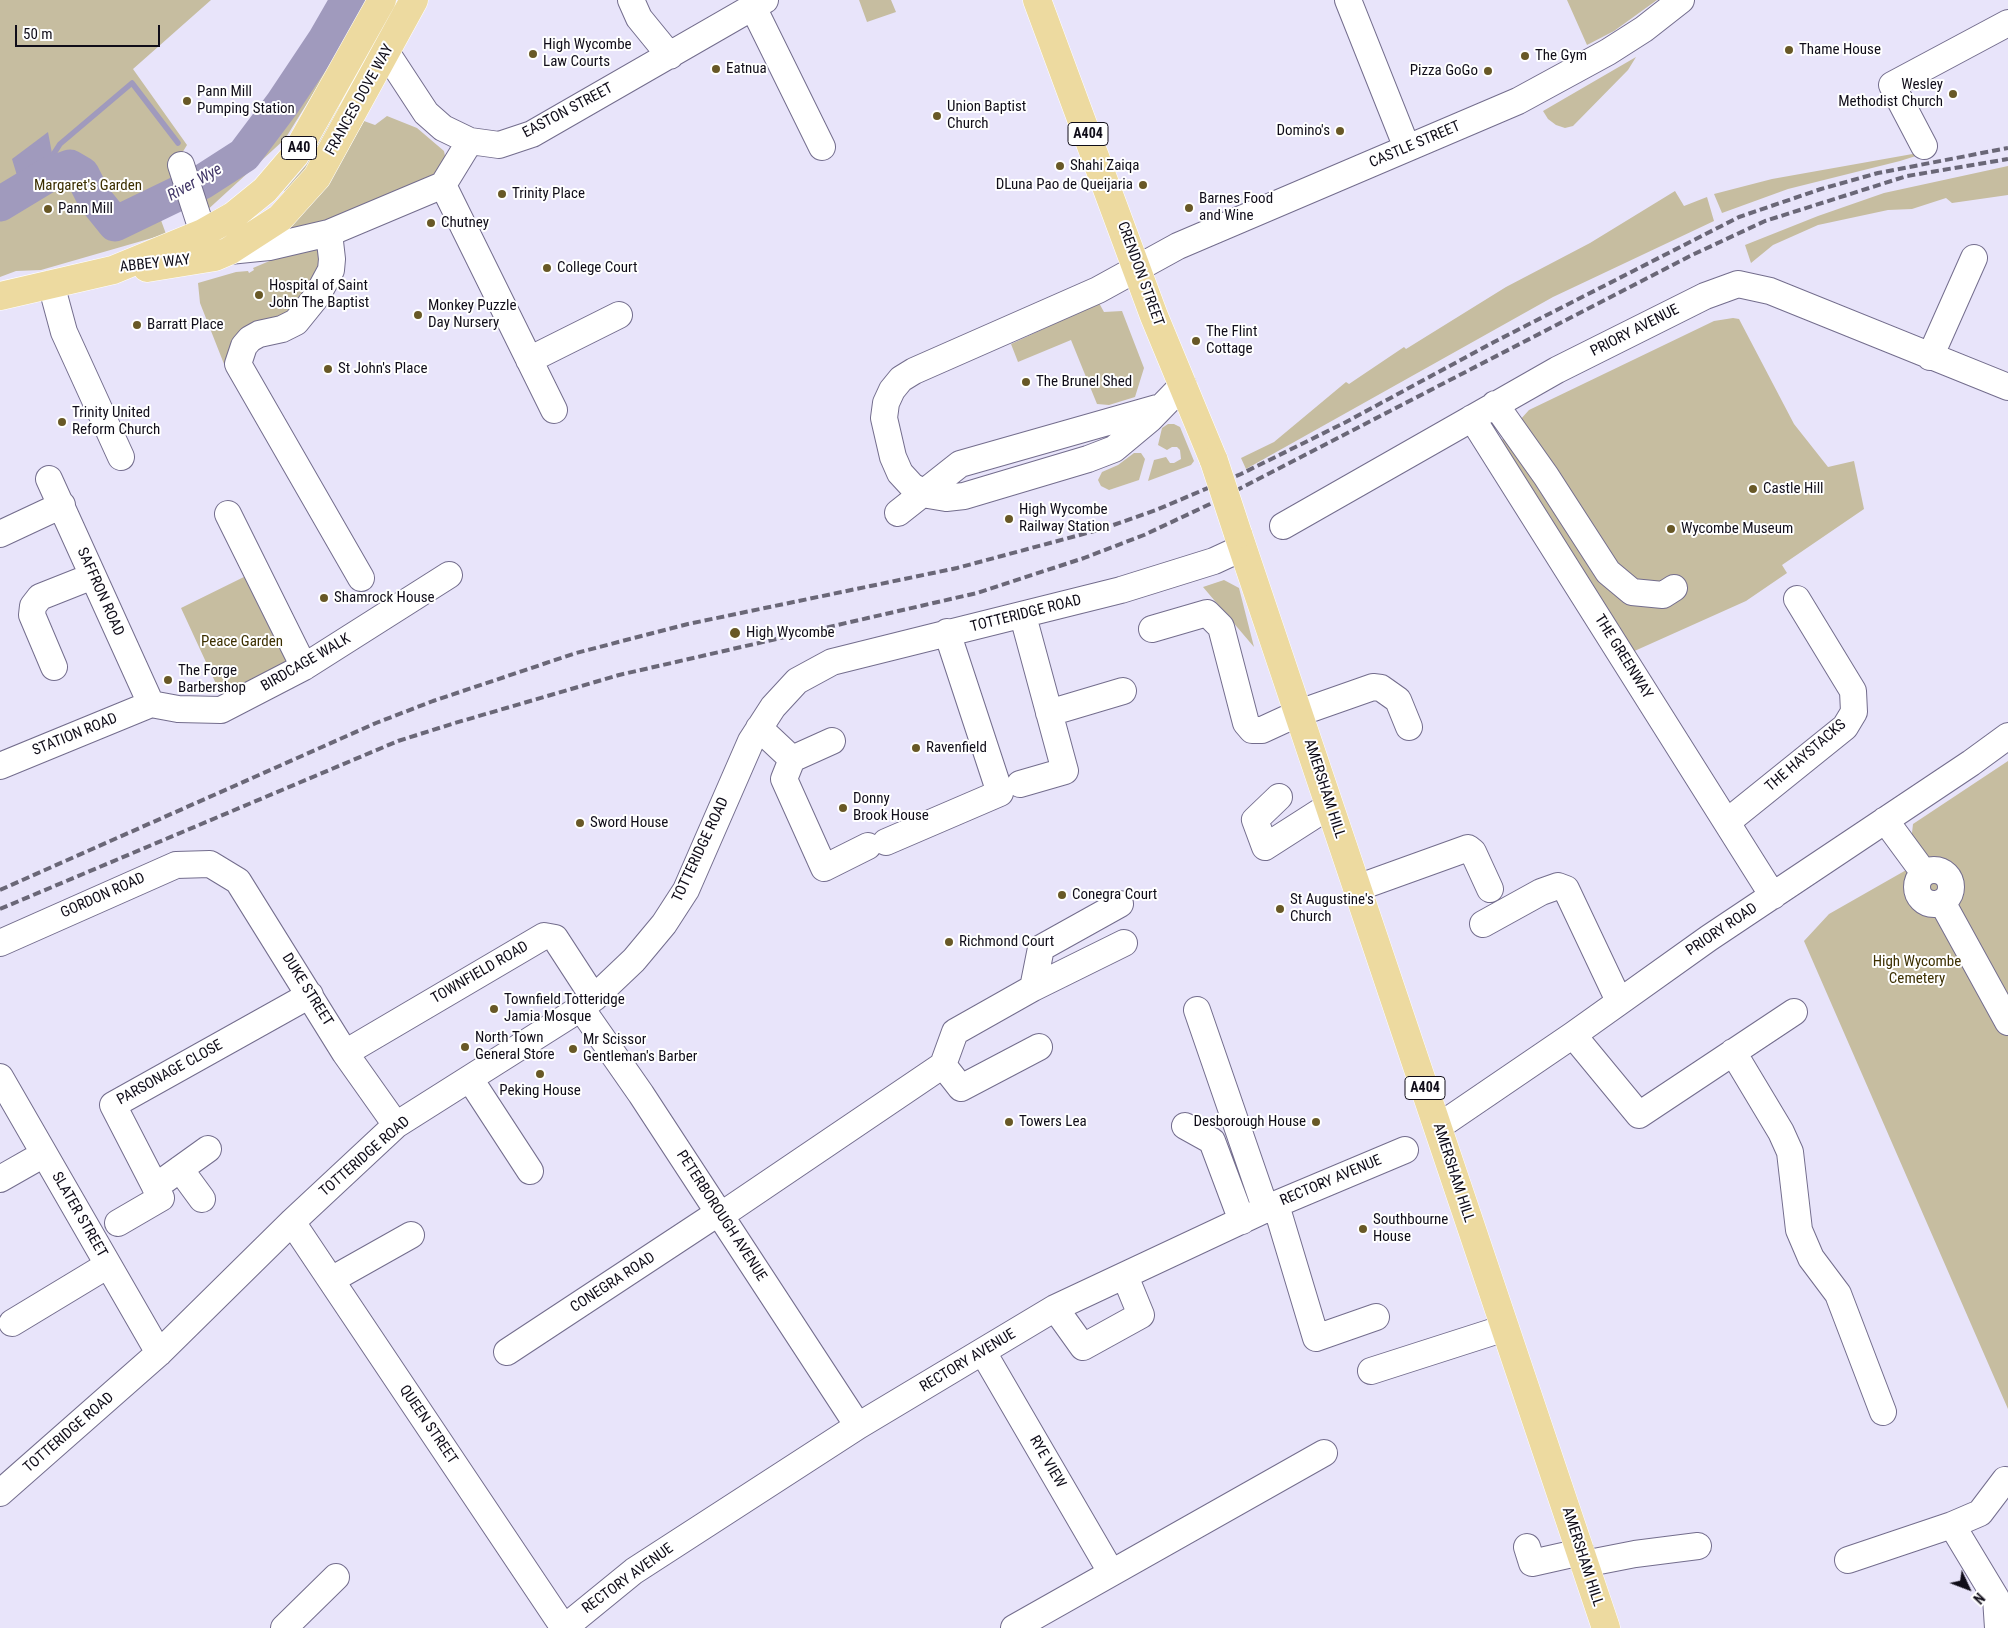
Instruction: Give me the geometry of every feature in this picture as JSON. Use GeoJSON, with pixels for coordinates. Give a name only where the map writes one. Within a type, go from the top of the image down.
{"type":"FeatureCollection","features":[{"type":"Feature","properties":{"kind":"main road","name":"FRANCES DOVE WAY"},"geometry":{"type":"LineString","coordinates":[[192,199],[233,216],[265,190],[295,155],[382,0]]}},
{"type":"Feature","properties":{"kind":"main road","name":"FRANCES DOVE WAY"},"geometry":{"type":"LineString","coordinates":[[229,251],[280,218],[317,177],[414,0]]}},
{"type":"Feature","properties":{"kind":"main road","name":"CRENDON STREET"},"geometry":{"type":"LineString","coordinates":[[1038,0],[1154,316],[1214,461],[1240,541]]}},
{"type":"Feature","properties":{"kind":"main road"},"geometry":{"type":"LineString","coordinates":[[363,35],[386,52]]}},
{"type":"Feature","properties":{"kind":"main road","name":"ABBEY WAY"},"geometry":{"type":"LineString","coordinates":[[113,270],[192,199]]}},
{"type":"Feature","properties":{"kind":"main road","name":"ABBEY WAY"},"geometry":{"type":"LineString","coordinates":[[113,270],[143,269],[214,257],[229,251]]}},
{"type":"Feature","properties":{"kind":"main road","name":"A40"},"geometry":{"type":"LineString","coordinates":[[0,296],[113,270]]}},
{"type":"Feature","properties":{"kind":"main road","name":"AMERSHAM HILL"},"geometry":{"type":"LineString","coordinates":[[1240,541],[1606,1628]]}},
{"type":"Feature","properties":{"kind":"street"},"geometry":{"type":"LineString","coordinates":[[631,0],[639,18],[670,56]]}},
{"type":"Feature","properties":{"kind":"street"},"geometry":{"type":"LineString","coordinates":[[1348,0],[1407,148]]}},
{"type":"Feature","properties":{"kind":"street","name":"CASTLE STREET"},"geometry":{"type":"LineString","coordinates":[[923,492],[912,486],[900,473],[892,458],[884,418],[886,403],[901,379],[914,371],[1098,290],[1178,246],[1518,101],[1564,77],[1644,29],[1681,0]]}},
{"type":"Feature","properties":{"kind":"street","name":"EASTON STREET"},"geometry":{"type":"LineString","coordinates":[[386,52],[426,113],[443,128],[470,141],[499,144],[532,134],[759,4]]}},
{"type":"Feature","properties":{"kind":"street"},"geometry":{"type":"LineString","coordinates":[[759,4],[822,146]]}},
{"type":"Feature","properties":{"kind":"street"},"geometry":{"type":"LineString","coordinates":[[1924,146],[1892,85],[2008,23]]}},
{"type":"Feature","properties":{"kind":"street"},"geometry":{"type":"LineString","coordinates":[[229,251],[269,247],[328,233],[443,185],[470,141]]}},
{"type":"Feature","properties":{"kind":"street"},"geometry":{"type":"LineString","coordinates":[[443,185],[554,410]]}},
{"type":"Feature","properties":{"kind":"street"},"geometry":{"type":"LineString","coordinates":[[328,233],[332,259],[331,270],[317,296],[296,322],[282,329],[258,334],[250,339],[244,346],[238,364],[361,578]]}},
{"type":"Feature","properties":{"kind":"street"},"geometry":{"type":"LineString","coordinates":[[1930,357],[1974,258]]}},
{"type":"Feature","properties":{"kind":"street"},"geometry":{"type":"LineString","coordinates":[[51,284],[64,332],[121,457]]}},
{"type":"Feature","properties":{"kind":"street","name":"PRIORY AVENUE"},"geometry":{"type":"LineString","coordinates":[[1283,526],[1557,370],[1705,296],[1738,284],[1770,291],[2008,387]]}},
{"type":"Feature","properties":{"kind":"street"},"geometry":{"type":"LineString","coordinates":[[529,360],[619,315]]}},
{"type":"Feature","properties":{"kind":"street"},"geometry":{"type":"LineString","coordinates":[[898,513],[923,492],[928,495],[946,498],[964,496],[1088,459],[1124,443],[1183,385]]}},
{"type":"Feature","properties":{"kind":"street"},"geometry":{"type":"LineString","coordinates":[[1495,404],[1546,476],[1608,572],[1632,592],[1663,595],[1674,588]]}},
{"type":"Feature","properties":{"kind":"street","name":"THE GREENWAY"},"geometry":{"type":"LineString","coordinates":[[1472,418],[1773,896]]}},
{"type":"Feature","properties":{"kind":"street","name":"SAFFRON ROAD"},"geometry":{"type":"LineString","coordinates":[[49,479],[151,704]]}},
{"type":"Feature","properties":{"kind":"street"},"geometry":{"type":"LineString","coordinates":[[0,534],[62,505]]}},
{"type":"Feature","properties":{"kind":"street"},"geometry":{"type":"LineString","coordinates":[[228,514],[304,667]]}},
{"type":"Feature","properties":{"kind":"street","name":"TOTTERIDGE ROAD"},"geometry":{"type":"LineString","coordinates":[[0,1493],[159,1353],[292,1222],[396,1125],[588,1003],[634,960],[664,924],[686,890],[751,741],[773,707],[797,681],[832,662],[947,632],[1023,616],[1121,590],[1214,561],[1240,541]]}},
{"type":"Feature","properties":{"kind":"street"},"geometry":{"type":"LineString","coordinates":[[54,667],[32,615],[33,606],[40,598],[47,594],[93,576]]}},
{"type":"Feature","properties":{"kind":"street","name":"BIRDCAGE WALK"},"geometry":{"type":"LineString","coordinates":[[151,704],[178,709],[221,710],[304,667],[449,576]]}},
{"type":"Feature","properties":{"kind":"street","name":"THE HAYSTACKS"},"geometry":{"type":"LineString","coordinates":[[1727,822],[1844,727],[1854,712],[1853,691],[1797,599]]}},
{"type":"Feature","properties":{"kind":"street"},"geometry":{"type":"LineString","coordinates":[[1152,629],[1207,613],[1221,627],[1246,723],[1252,730],[1262,730],[1299,712],[1373,687],[1381,688],[1398,700],[1410,728]]}},
{"type":"Feature","properties":{"kind":"street"},"geometry":{"type":"LineString","coordinates":[[1020,784],[1064,771],[1023,616]]}},
{"type":"Feature","properties":{"kind":"street"},"geometry":{"type":"LineString","coordinates":[[832,741],[792,759],[784,779],[824,868],[1000,793],[947,632]]}},
{"type":"Feature","properties":{"kind":"street"},"geometry":{"type":"LineString","coordinates":[[1049,713],[1123,691]]}},
{"type":"Feature","properties":{"kind":"street","name":"STATION ROAD"},"geometry":{"type":"LineString","coordinates":[[0,766],[151,704]]}},
{"type":"Feature","properties":{"kind":"street"},"geometry":{"type":"LineString","coordinates":[[760,728],[792,759]]}},
{"type":"Feature","properties":{"kind":"street","name":"PRIORY ROAD"},"geometry":{"type":"LineString","coordinates":[[1438,1127],[1573,1035],[1709,938],[1990,751],[2008,736]]}},
{"type":"Feature","properties":{"kind":"street"},"geometry":{"type":"LineString","coordinates":[[1279,797],[1256,820],[1265,846],[1330,806]]}},
{"type":"Feature","properties":{"kind":"street"},"geometry":{"type":"LineString","coordinates":[[1885,820],[1924,873],[1938,870],[1948,878],[1950,892],[1942,902],[2008,1022]]}},
{"type":"Feature","properties":{"kind":"street"},"geometry":{"type":"LineString","coordinates":[[1356,888],[1468,848],[1473,852],[1490,889]]}},
{"type":"Feature","properties":{"kind":"street","name":"GORDON ROAD"},"geometry":{"type":"LineString","coordinates":[[0,943],[176,865],[210,864]]}},
{"type":"Feature","properties":{"kind":"street","name":"DUKE STREET"},"geometry":{"type":"LineString","coordinates":[[210,864],[238,881],[345,1052],[396,1125]]}},
{"type":"Feature","properties":{"kind":"street"},"geometry":{"type":"LineString","coordinates":[[1483,924],[1541,892],[1558,886],[1566,889],[1620,1001]]}},
{"type":"Feature","properties":{"kind":"street"},"geometry":{"type":"LineString","coordinates":[[1033,988],[1041,948],[1120,904]]}},
{"type":"Feature","properties":{"kind":"street","name":"TOWNFIELD ROAD"},"geometry":{"type":"LineString","coordinates":[[345,1052],[544,936],[555,938],[588,1003]]}},
{"type":"Feature","properties":{"kind":"street"},"geometry":{"type":"LineString","coordinates":[[1039,1047],[961,1088],[943,1065],[955,1032],[1033,988],[1124,943]]}},
{"type":"Feature","properties":{"kind":"street","name":"PARSONAGE CLOSE"},"geometry":{"type":"LineString","coordinates":[[155,1187],[113,1105],[310,995]]}},
{"type":"Feature","properties":{"kind":"street","name":"PETERBOROUGH AVENUE"},"geometry":{"type":"LineString","coordinates":[[588,1003],[641,1094],[858,1426]]}},
{"type":"Feature","properties":{"kind":"street"},"geometry":{"type":"LineString","coordinates":[[1197,1010],[1271,1207],[1316,1338],[1376,1317]]}},
{"type":"Feature","properties":{"kind":"street"},"geometry":{"type":"LineString","coordinates":[[1573,1035],[1639,1115],[1794,1012]]}},
{"type":"Feature","properties":{"kind":"street"},"geometry":{"type":"LineString","coordinates":[[1733,1052],[1790,1152],[1799,1230],[1811,1258],[1838,1294],[1883,1412]]}},
{"type":"Feature","properties":{"kind":"street","name":"CONEGRA ROAD"},"geometry":{"type":"LineString","coordinates":[[507,1352],[719,1215],[943,1065]]}},
{"type":"Feature","properties":{"kind":"street","name":"SLATER STREET"},"geometry":{"type":"LineString","coordinates":[[0,1077],[159,1353]]}},
{"type":"Feature","properties":{"kind":"street"},"geometry":{"type":"LineString","coordinates":[[470,1079],[530,1171]]}},
{"type":"Feature","properties":{"kind":"street"},"geometry":{"type":"LineString","coordinates":[[1185,1126],[1212,1140],[1242,1221]]}},
{"type":"Feature","properties":{"kind":"street"},"geometry":{"type":"LineString","coordinates":[[118,1223],[161,1198],[155,1187],[208,1149]]}},
{"type":"Feature","properties":{"kind":"street","name":"RECTORY AVENUE"},"geometry":{"type":"LineString","coordinates":[[564,1628],[634,1571],[858,1426],[1055,1308],[1271,1207],[1405,1150]]}},
{"type":"Feature","properties":{"kind":"street"},"geometry":{"type":"LineString","coordinates":[[0,1179],[44,1154]]}},
{"type":"Feature","properties":{"kind":"street"},"geometry":{"type":"LineString","coordinates":[[180,1169],[202,1199]]}},
{"type":"Feature","properties":{"kind":"street","name":"QUEEN STREET"},"geometry":{"type":"LineString","coordinates":[[292,1222],[564,1628]]}},
{"type":"Feature","properties":{"kind":"street"},"geometry":{"type":"LineString","coordinates":[[331,1280],[411,1235]]}},
{"type":"Feature","properties":{"kind":"street"},"geometry":{"type":"LineString","coordinates":[[12,1323],[108,1266]]}},
{"type":"Feature","properties":{"kind":"street"},"geometry":{"type":"LineString","coordinates":[[1055,1308],[1083,1347],[1141,1315],[1125,1276]]}},
{"type":"Feature","properties":{"kind":"street"},"geometry":{"type":"LineString","coordinates":[[1371,1371],[1505,1328]]}},
{"type":"Feature","properties":{"kind":"street","name":"RYE VIEW"},"geometry":{"type":"LineString","coordinates":[[983,1352],[1111,1572]]}},
{"type":"Feature","properties":{"kind":"street"},"geometry":{"type":"LineString","coordinates":[[1014,1628],[1324,1453]]}},
{"type":"Feature","properties":{"kind":"street"},"geometry":{"type":"LineString","coordinates":[[1848,1560],[1952,1525],[1980,1513],[2005,1480]]}},
{"type":"Feature","properties":{"kind":"street"},"geometry":{"type":"LineString","coordinates":[[1952,1525],[1996,1598],[1998,1628]]}},
{"type":"Feature","properties":{"kind":"street"},"geometry":{"type":"LineString","coordinates":[[1528,1547],[1532,1563],[1698,1546]]}},
{"type":"Feature","properties":{"kind":"street"},"geometry":{"type":"LineString","coordinates":[[284,1628],[336,1578]]}},
{"type":"Feature","properties":{"kind":"green space","name":"Margaret's Garden"},"geometry":{"type":"Polygon","coordinates":[[[0,0],[211,0],[133,69],[187,145],[171,171],[172,190],[154,201],[166,234],[41,270],[16,271],[0,277],[0,221],[6,218],[0,205],[0,0]]]}},
{"type":"Feature","properties":{"kind":"green space"},"geometry":{"type":"Polygon","coordinates":[[[350,0],[365,0],[324,76],[285,139],[204,213],[200,201],[241,171],[289,120],[350,0]]]}},
{"type":"Feature","properties":{"kind":"green space"},"geometry":{"type":"Polygon","coordinates":[[[859,0],[891,0],[896,12],[867,22],[859,0]]]}},
{"type":"Feature","properties":{"kind":"green space"},"geometry":{"type":"Polygon","coordinates":[[[1567,0],[1657,0],[1614,31],[1587,45],[1567,0]]]}},
{"type":"Feature","properties":{"kind":"green space"},"geometry":{"type":"Polygon","coordinates":[[[1636,57],[1628,70],[1573,126],[1565,128],[1556,125],[1548,119],[1543,111],[1636,57]]]}},
{"type":"Feature","properties":{"kind":"green space"},"geometry":{"type":"Polygon","coordinates":[[[339,106],[346,110],[324,149],[288,194],[284,191],[307,164],[339,106]]]}},
{"type":"Feature","properties":{"kind":"green space"},"geometry":{"type":"Polygon","coordinates":[[[387,116],[417,128],[444,151],[446,161],[443,173],[353,214],[282,232],[323,187],[340,164],[364,121],[375,125],[387,116]]]}},
{"type":"Feature","properties":{"kind":"green space"},"geometry":{"type":"Polygon","coordinates":[[[1935,150],[1900,161],[1788,189],[1722,213],[1714,194],[1772,179],[1935,150]]]}},
{"type":"Feature","properties":{"kind":"green space"},"geometry":{"type":"Polygon","coordinates":[[[2008,166],[2008,195],[1952,203],[1946,198],[1912,209],[1888,210],[1818,225],[1773,245],[1751,263],[1745,245],[1818,216],[1884,193],[2008,166]]]}},
{"type":"Feature","properties":{"kind":"green space"},"geometry":{"type":"Polygon","coordinates":[[[1675,191],[1684,206],[1707,197],[1714,221],[1553,297],[1246,469],[1241,458],[1274,442],[1346,382],[1349,384],[1404,347],[1406,349],[1506,287],[1590,243],[1675,191]]]}},
{"type":"Feature","properties":{"kind":"green space"},"geometry":{"type":"Polygon","coordinates":[[[314,247],[321,253],[320,262],[302,300],[288,316],[232,352],[224,364],[200,303],[198,283],[236,272],[248,271],[249,273],[254,270],[253,268],[293,251],[314,247]]]}},
{"type":"Feature","properties":{"kind":"green space"},"geometry":{"type":"Polygon","coordinates":[[[1099,303],[1104,312],[1122,311],[1144,368],[1135,397],[1109,405],[1097,404],[1071,340],[1018,362],[1011,344],[1099,303]]]}},
{"type":"Feature","properties":{"kind":"green space"},"geometry":{"type":"Polygon","coordinates":[[[1739,319],[1794,424],[1828,467],[1854,461],[1864,509],[1782,565],[1787,573],[1746,601],[1630,653],[1501,441],[1529,410],[1714,321],[1739,319]]]}},
{"type":"Feature","properties":{"kind":"green space"},"geometry":{"type":"Polygon","coordinates":[[[1168,424],[1180,427],[1194,461],[1191,465],[1148,481],[1154,460],[1166,457],[1170,463],[1174,463],[1181,459],[1180,450],[1177,447],[1167,450],[1158,445],[1162,428],[1168,424]]]}},
{"type":"Feature","properties":{"kind":"green space"},"geometry":{"type":"Polygon","coordinates":[[[1134,453],[1141,453],[1145,459],[1139,480],[1109,490],[1101,486],[1098,480],[1102,472],[1118,465],[1134,453]]]}},
{"type":"Feature","properties":{"kind":"green space","name":"Peace Garden"},"geometry":{"type":"Polygon","coordinates":[[[252,573],[298,662],[223,699],[181,608],[252,573]]]}},
{"type":"Feature","properties":{"kind":"green space"},"geometry":{"type":"Polygon","coordinates":[[[1224,580],[1239,588],[1254,647],[1203,587],[1224,580]]]}},
{"type":"Feature","properties":{"kind":"green space","name":"High Wycombe Cemetery"},"geometry":{"type":"Polygon","coordinates":[[[2008,761],[2008,1409],[1804,941],[1829,914],[1908,869],[1913,824],[2008,761]]]}},
{"type":"Feature","properties":{"kind":"shaded area"},"geometry":{"type":"Polygon","coordinates":[[[48,132],[54,164],[66,172],[64,181],[55,188],[22,192],[12,159],[48,132]]]}},
{"type":"Feature","properties":{"kind":"waterway","name":"River Wye"},"geometry":{"type":"LineString","coordinates":[[0,204],[48,175],[70,167],[82,174],[94,198],[115,224],[202,182],[244,155],[283,103],[325,40],[348,0]]}},
{"type":"Feature","properties":{"kind":"waterway"},"geometry":{"type":"LineString","coordinates":[[49,161],[60,144],[132,83],[178,143]]}},
{"type":"Feature","properties":{"kind":"railway"},"geometry":{"type":"LineString","coordinates":[[0,890],[376,723],[433,701],[576,653],[688,624],[957,568],[1102,529],[1156,510],[1241,474],[1346,422],[1494,342],[1739,217],[1821,189],[1878,173],[2008,148]]}},
{"type":"Feature","properties":{"kind":"railway"},"geometry":{"type":"LineString","coordinates":[[0,909],[398,741],[619,675],[977,593],[1084,558],[1144,535],[1210,504],[1690,256],[1765,221],[1907,176],[2008,159]]}},
{"type":"Feature","properties":{"kind":"place","name":"Thame House"},"geometry":{"type":"Point","coordinates":[1789,50]}},
{"type":"Feature","properties":{"kind":"place","name":"High Wycombe Law Courts"},"geometry":{"type":"Point","coordinates":[533,54]}},
{"type":"Feature","properties":{"kind":"place","name":"The Gym"},"geometry":{"type":"Point","coordinates":[1525,56]}},
{"type":"Feature","properties":{"kind":"place","name":"Eatnua"},"geometry":{"type":"Point","coordinates":[716,69]}},
{"type":"Feature","properties":{"kind":"place","name":"Pizza GoGo"},"geometry":{"type":"Point","coordinates":[1488,71]}},
{"type":"Feature","properties":{"kind":"place","name":"Wesley Methodist Church"},"geometry":{"type":"Point","coordinates":[1953,94]}},
{"type":"Feature","properties":{"kind":"place","name":"Pann Mill Pumping Station"},"geometry":{"type":"Point","coordinates":[187,101]}},
{"type":"Feature","properties":{"kind":"place","name":"Union Baptist Church"},"geometry":{"type":"Point","coordinates":[937,116]}},
{"type":"Feature","properties":{"kind":"place","name":"Domino's"},"geometry":{"type":"Point","coordinates":[1340,131]}},
{"type":"Feature","properties":{"kind":"place","name":"Shahi Zaiqa"},"geometry":{"type":"Point","coordinates":[1060,166]}},
{"type":"Feature","properties":{"kind":"place","name":"DLuna Pao de Queijaria"},"geometry":{"type":"Point","coordinates":[1143,185]}},
{"type":"Feature","properties":{"kind":"place","name":"Trinity Place"},"geometry":{"type":"Point","coordinates":[502,194]}},
{"type":"Feature","properties":{"kind":"place","name":"Barnes Food and Wine"},"geometry":{"type":"Point","coordinates":[1189,208]}},
{"type":"Feature","properties":{"kind":"place","name":"Pann Mill"},"geometry":{"type":"Point","coordinates":[48,209]}},
{"type":"Feature","properties":{"kind":"place","name":"Chutney"},"geometry":{"type":"Point","coordinates":[431,223]}},
{"type":"Feature","properties":{"kind":"place","name":"College Court"},"geometry":{"type":"Point","coordinates":[547,268]}},
{"type":"Feature","properties":{"kind":"place","name":"Hospital of Saint John The Baptist"},"geometry":{"type":"Point","coordinates":[259,295]}},
{"type":"Feature","properties":{"kind":"place","name":"Monkey Puzzle Day Nursery"},"geometry":{"type":"Point","coordinates":[418,315]}},
{"type":"Feature","properties":{"kind":"place","name":"Barratt Place"},"geometry":{"type":"Point","coordinates":[137,325]}},
{"type":"Feature","properties":{"kind":"place","name":"The Flint Cottage"},"geometry":{"type":"Point","coordinates":[1196,341]}},
{"type":"Feature","properties":{"kind":"place","name":"St John's Place"},"geometry":{"type":"Point","coordinates":[328,369]}},
{"type":"Feature","properties":{"kind":"place","name":"The Brunel Shed"},"geometry":{"type":"Point","coordinates":[1026,382]}},
{"type":"Feature","properties":{"kind":"place","name":"Trinity United Reform Church"},"geometry":{"type":"Point","coordinates":[62,422]}},
{"type":"Feature","properties":{"kind":"place","name":"Castle Hill"},"geometry":{"type":"Point","coordinates":[1753,489]}},
{"type":"Feature","properties":{"kind":"place","name":"High Wycombe Railway Station"},"geometry":{"type":"Point","coordinates":[1009,519]}},
{"type":"Feature","properties":{"kind":"place","name":"Wycombe Museum"},"geometry":{"type":"Point","coordinates":[1671,529]}},
{"type":"Feature","properties":{"kind":"place","name":"Shamrock House"},"geometry":{"type":"Point","coordinates":[324,598]}},
{"type":"Feature","properties":{"kind":"place","name":"High Wycombe"},"geometry":{"type":"Point","coordinates":[735,633]}},
{"type":"Feature","properties":{"kind":"place","name":"The Forge Barbershop"},"geometry":{"type":"Point","coordinates":[168,680]}},
{"type":"Feature","properties":{"kind":"place","name":"Ravenfield"},"geometry":{"type":"Point","coordinates":[916,748]}},
{"type":"Feature","properties":{"kind":"place","name":"Donny Brook House"},"geometry":{"type":"Point","coordinates":[843,808]}},
{"type":"Feature","properties":{"kind":"place","name":"Sword House"},"geometry":{"type":"Point","coordinates":[580,823]}},
{"type":"Feature","properties":{"kind":"place","name":"Conegra Court"},"geometry":{"type":"Point","coordinates":[1062,895]}},
{"type":"Feature","properties":{"kind":"place","name":"St Augustine's Church"},"geometry":{"type":"Point","coordinates":[1280,909]}},
{"type":"Feature","properties":{"kind":"place","name":"Richmond Court"},"geometry":{"type":"Point","coordinates":[949,942]}},
{"type":"Feature","properties":{"kind":"place","name":"Townfield Totteridge Jamia Mosque"},"geometry":{"type":"Point","coordinates":[494,1009]}},
{"type":"Feature","properties":{"kind":"place","name":"North Town General Store"},"geometry":{"type":"Point","coordinates":[465,1047]}},
{"type":"Feature","properties":{"kind":"place","name":"Mr Scissor Gentleman's Barber"},"geometry":{"type":"Point","coordinates":[573,1049]}},
{"type":"Feature","properties":{"kind":"place","name":"Peking House"},"geometry":{"type":"Point","coordinates":[540,1074]}},
{"type":"Feature","properties":{"kind":"place","name":"Towers Lea"},"geometry":{"type":"Point","coordinates":[1009,1122]}},
{"type":"Feature","properties":{"kind":"place","name":"Desborough House"},"geometry":{"type":"Point","coordinates":[1316,1122]}},
{"type":"Feature","properties":{"kind":"place","name":"Southbourne House"},"geometry":{"type":"Point","coordinates":[1363,1229]}}]}
